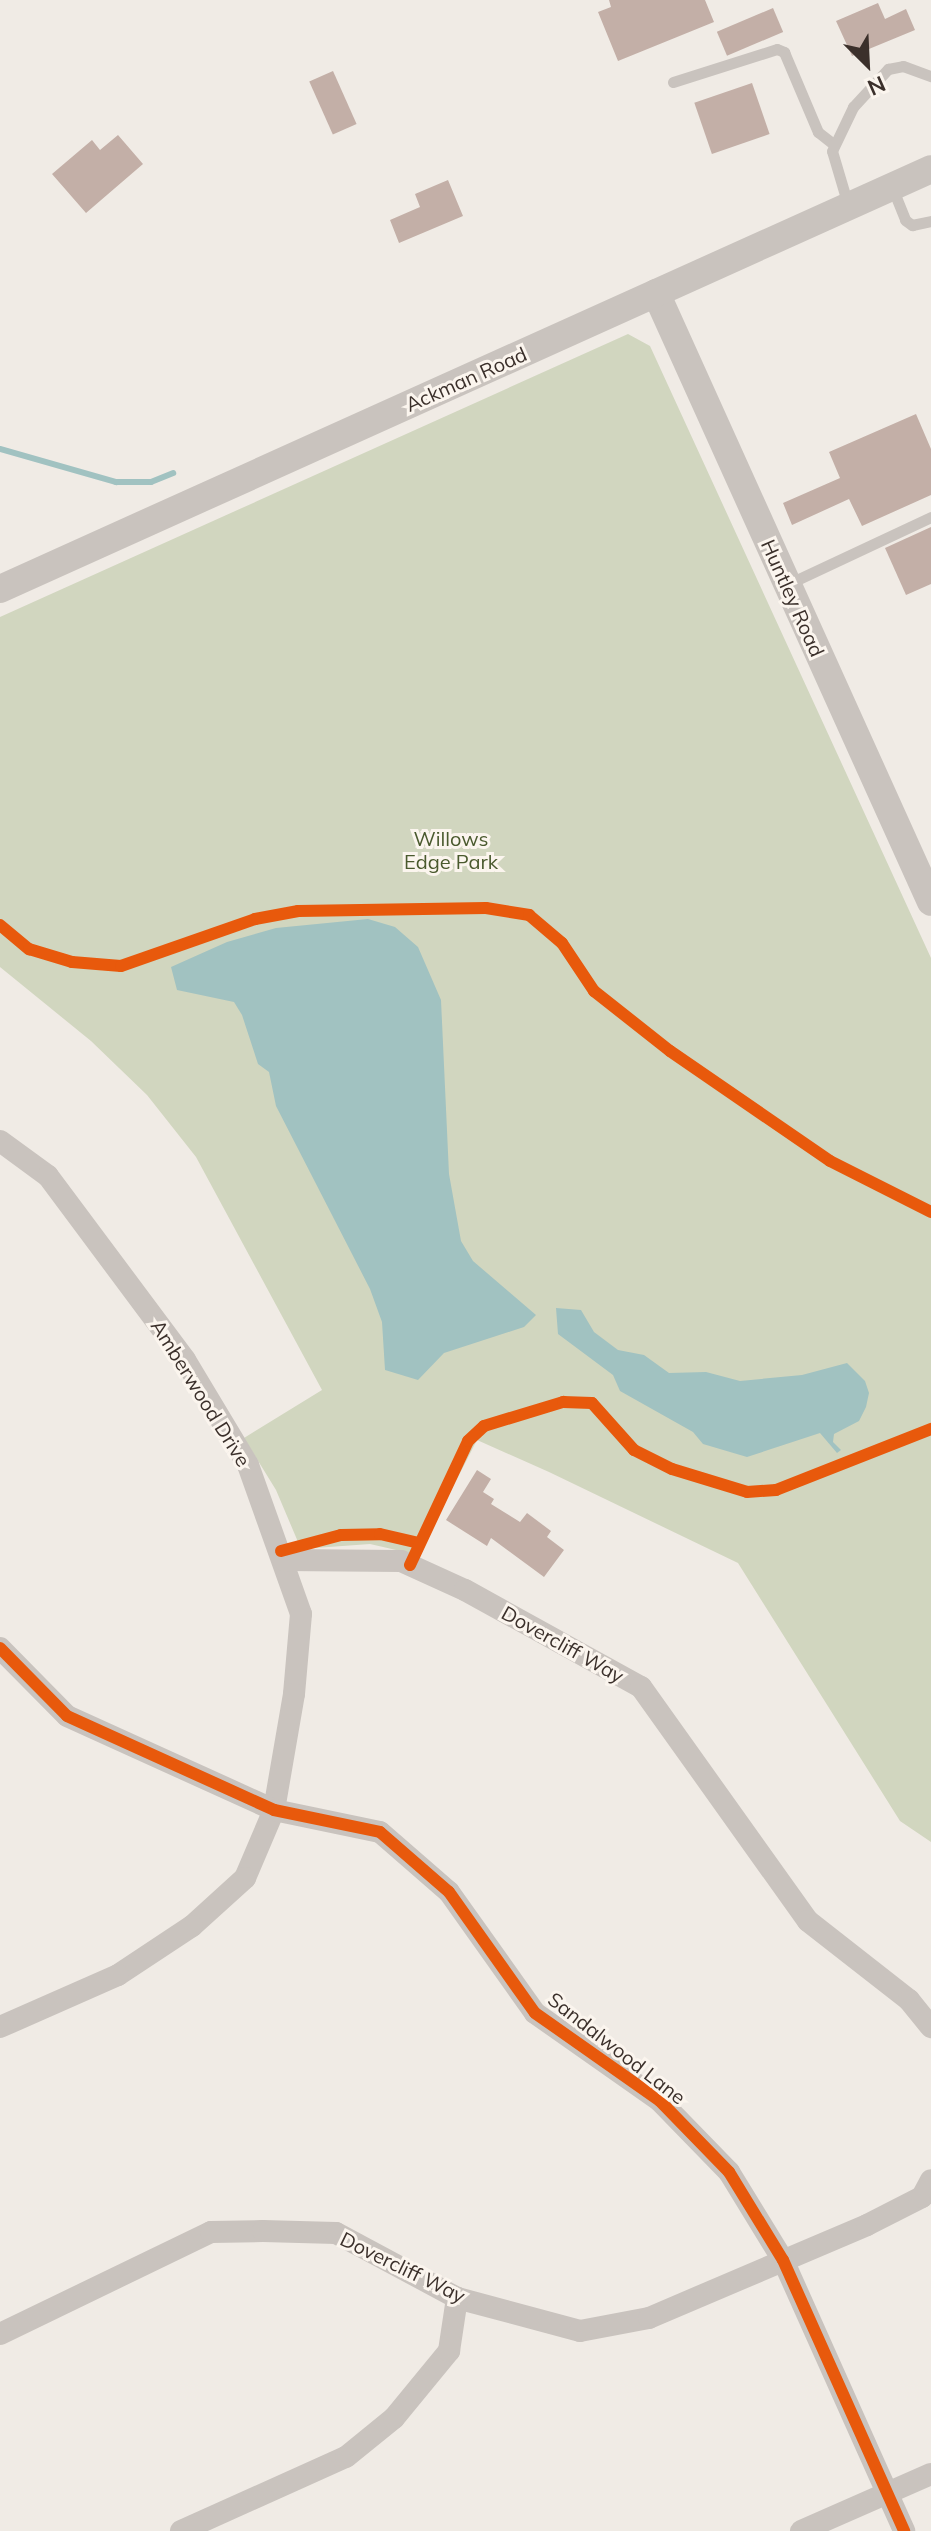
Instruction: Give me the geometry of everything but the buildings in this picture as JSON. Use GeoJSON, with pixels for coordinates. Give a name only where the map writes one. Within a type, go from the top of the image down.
{"type":"FeatureCollection","features":[{"type":"Feature","properties":{"kind":"street","name":"Ackman Road"},"geometry":{"type":"LineString","coordinates":[[0,589],[931,169]]}},
{"type":"Feature","properties":{"kind":"street","name":"Huntley Road"},"geometry":{"type":"LineString","coordinates":[[656,293],[931,902]]}},
{"type":"Feature","properties":{"kind":"street","name":"Amberwood Drive"},"geometry":{"type":"LineString","coordinates":[[0,1141],[48,1176],[185,1360],[248,1465],[301,1614],[294,1694],[274,1810],[245,1878],[192,1926],[118,1975],[0,2027]]}},
{"type":"Feature","properties":{"kind":"street","name":"Dovercliff Way"},"geometry":{"type":"LineString","coordinates":[[284,1560],[401,1561],[465,1590],[641,1687],[808,1921],[909,2000],[931,2027]]}},
{"type":"Feature","properties":{"kind":"street","name":"Sandalwood Lane"},"geometry":{"type":"LineString","coordinates":[[0,1648],[67,1716],[274,1810],[380,1832],[449,1892],[535,2013],[660,2101],[729,2172],[783,2260],[904,2531]]}},
{"type":"Feature","properties":{"kind":"street","name":"Dovercliff Way"},"geometry":{"type":"LineString","coordinates":[[0,2334],[211,2232],[336,2233],[457,2298],[580,2331],[649,2318],[922,2197],[931,2180]]}},
{"type":"Feature","properties":{"kind":"street"},"geometry":{"type":"LineString","coordinates":[[181,2531],[346,2457],[394,2418],[449,2351],[457,2298]]}},
{"type":"Feature","properties":{"kind":"street"},"geometry":{"type":"LineString","coordinates":[[801,2531],[931,2474]]}},
{"type":"Feature","properties":{"kind":"lane"},"geometry":{"type":"LineString","coordinates":[[673,82],[777,49],[784,52],[818,132],[832,143]]}},
{"type":"Feature","properties":{"kind":"lane"},"geometry":{"type":"LineString","coordinates":[[848,206],[832,163],[832,143],[853,107],[888,69],[903,66],[931,76]]}},
{"type":"Feature","properties":{"kind":"lane"},"geometry":{"type":"LineString","coordinates":[[892,187],[905,220],[912,225],[931,221]]}},
{"type":"Feature","properties":{"kind":"lane"},"geometry":{"type":"LineString","coordinates":[[787,584],[931,517]]}},
{"type":"Feature","properties":{"kind":"green space","name":"Willows Edge Park"},"geometry":{"type":"Polygon","coordinates":[[[628,334],[650,346],[931,958],[931,1842],[900,1821],[738,1563],[549,1472],[477,1440],[418,1555],[370,1544],[301,1549],[276,1490],[244,1438],[322,1390],[196,1157],[147,1095],[91,1041],[0,967],[0,617],[628,334]]]}},
{"type":"Feature","properties":{"kind":"water"},"geometry":{"type":"Polygon","coordinates":[[[368,919],[395,927],[418,947],[441,1000],[449,1174],[461,1241],[473,1261],[536,1315],[524,1327],[444,1353],[418,1380],[385,1370],[382,1322],[370,1289],[276,1106],[269,1072],[258,1064],[242,1015],[234,1002],[177,990],[171,967],[227,942],[276,928],[368,919]]]}},
{"type":"Feature","properties":{"kind":"water"},"geometry":{"type":"Polygon","coordinates":[[[556,1308],[581,1310],[594,1332],[618,1350],[644,1355],[669,1373],[706,1372],[740,1381],[802,1375],[847,1363],[865,1381],[869,1393],[866,1407],[859,1421],[834,1434],[833,1442],[841,1450],[837,1453],[820,1433],[747,1457],[703,1444],[693,1432],[620,1391],[613,1375],[558,1334],[556,1308]]]}},
{"type":"Feature","properties":{"kind":"waterway"},"geometry":{"type":"LineString","coordinates":[[0,449],[116,482],[151,482],[173,473]]}},
{"type":"Feature","properties":{"kind":"cycle path"},"geometry":{"type":"LineString","coordinates":[[0,925],[29,949],[72,962],[121,966],[255,919],[298,911],[486,908],[529,915],[562,943],[594,991],[670,1051],[830,1161],[931,1212]]}},
{"type":"Feature","properties":{"kind":"cycle path"},"geometry":{"type":"LineString","coordinates":[[410,1565],[468,1441],[484,1426],[563,1402],[592,1403],[634,1450],[672,1469],[747,1492],[776,1490],[931,1429]]}},
{"type":"Feature","properties":{"kind":"cycle path"},"geometry":{"type":"LineString","coordinates":[[281,1551],[341,1535],[380,1534],[419,1543]]}},
{"type":"Feature","properties":{"kind":"cycle path"},"geometry":{"type":"LineString","coordinates":[[0,1648],[67,1716],[274,1810],[380,1832],[449,1892],[535,2013],[660,2101],[729,2172],[783,2260],[904,2531]]}}]}
